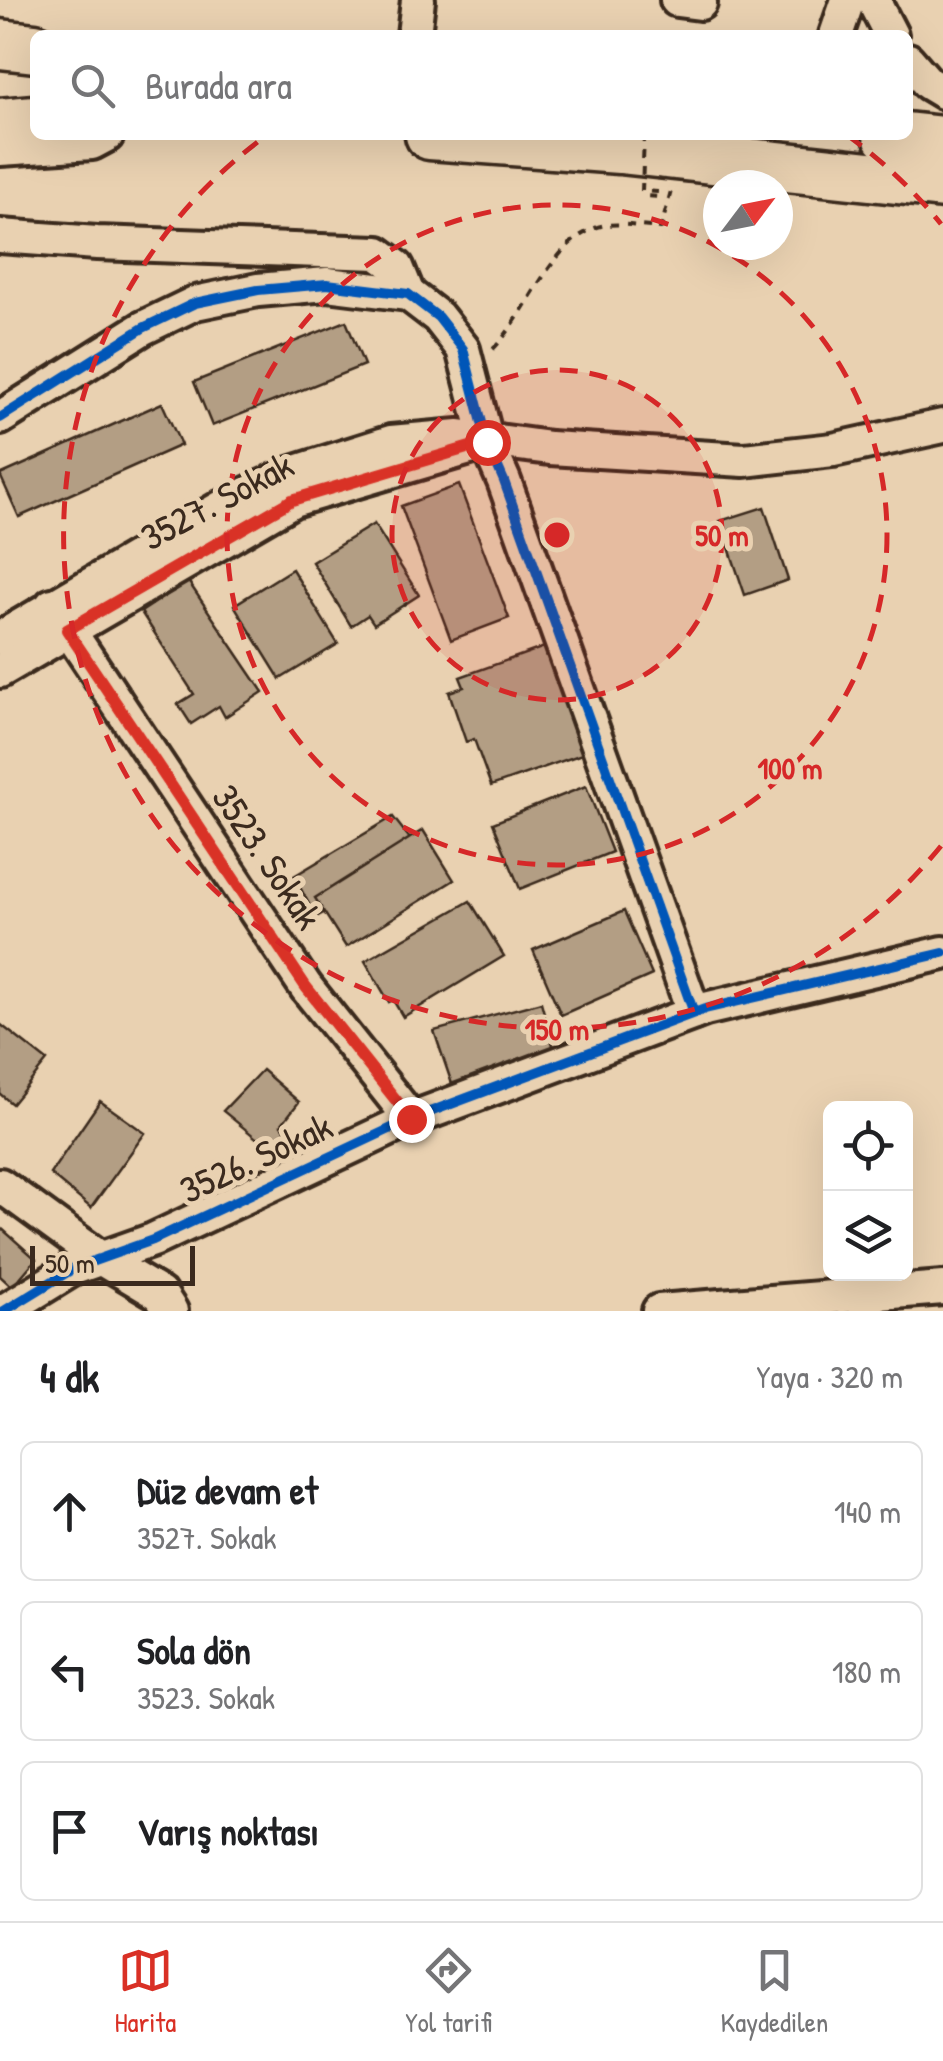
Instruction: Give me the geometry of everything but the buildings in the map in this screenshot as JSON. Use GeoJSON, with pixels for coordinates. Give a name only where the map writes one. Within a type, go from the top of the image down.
{"type":"FeatureCollection","features":[{"type":"Feature","properties":{"kind":"highway"},"geometry":{"type":"LineString","coordinates":[[0,44],[30,47]]}},
{"type":"Feature","properties":{"kind":"highway"},"geometry":{"type":"LineString","coordinates":[[0,59],[30,58]]}},
{"type":"Feature","properties":{"kind":"highway"},"geometry":{"type":"LineString","coordinates":[[0,110],[30,110]]}},
{"type":"Feature","properties":{"kind":"highway"},"geometry":{"type":"LineString","coordinates":[[0,123],[30,120]]}},
{"type":"Feature","properties":{"kind":"highway"},"geometry":{"type":"LineString","coordinates":[[913,138],[943,142]]}},
{"type":"Feature","properties":{"kind":"highway"},"geometry":{"type":"LineString","coordinates":[[493,140],[943,184]]}},
{"type":"Feature","properties":{"kind":"street"},"geometry":{"type":"LineString","coordinates":[[415,30],[418,0]]}},
{"type":"Feature","properties":{"kind":"street"},"geometry":{"type":"LineString","coordinates":[[838,30],[848,0]]}},
{"type":"Feature","properties":{"kind":"street"},"geometry":{"type":"LineString","coordinates":[[876,0],[888,30]]}},
{"type":"Feature","properties":{"kind":"street"},"geometry":{"type":"LineString","coordinates":[[913,66],[928,84],[943,92]]}},
{"type":"Feature","properties":{"kind":"street"},"geometry":{"type":"LineString","coordinates":[[0,149],[97,140]]}},
{"type":"Feature","properties":{"kind":"street"},"geometry":{"type":"LineString","coordinates":[[0,236],[378,253],[397,267],[408,294]]}},
{"type":"Feature","properties":{"kind":"street"},"geometry":{"type":"LineString","coordinates":[[0,418],[143,328],[195,303],[258,290],[326,284],[408,294],[438,316],[462,349],[487,442],[694,1013]]}},
{"type":"Feature","properties":{"kind":"street","name":"3527. Sokak"},"geometry":{"type":"LineString","coordinates":[[0,671],[60,618],[234,500],[293,474],[391,442],[459,436],[487,442],[744,460],[834,450],[943,426]]}},
{"type":"Feature","properties":{"kind":"street","name":"3527. Sokak"},"geometry":{"type":"LineString","coordinates":[[0,638],[60,618]]}},
{"type":"Feature","properties":{"kind":"street","name":"3523. Sokak"},"geometry":{"type":"LineString","coordinates":[[60,618],[306,987],[411,1119]]}},
{"type":"Feature","properties":{"kind":"street","name":"3526. Sokak"},"geometry":{"type":"LineString","coordinates":[[3,1308],[74,1268],[153,1240],[411,1119],[694,1013],[943,953]]}},
{"type":"Feature","properties":{"kind":"street"},"geometry":{"type":"LineString","coordinates":[[0,1185],[100,1258],[160,1294],[171,1311]]}},
{"type":"Feature","properties":{"kind":"street"},"geometry":{"type":"LineString","coordinates":[[660,1311],[943,1288]]}},
{"type":"Feature","properties":{"kind":"path"},"geometry":{"type":"LineString","coordinates":[[468,366],[500,342],[569,244],[589,230],[604,226],[661,228],[672,189],[646,186],[645,191],[645,193],[644,196],[658,197],[659,192],[645,191],[642,191],[644,140]]}},
{"type":"Feature","properties":{"kind":"cycle path"},"geometry":{"type":"LineString","coordinates":[[0,418],[143,328],[195,303],[258,290],[327,284],[408,294],[438,317],[463,349],[487,442],[694,1013]]}},
{"type":"Feature","properties":{"kind":"cycle path"},"geometry":{"type":"LineString","coordinates":[[4,1311],[74,1268],[153,1240],[411,1119],[705,1009],[943,953]]}},
{"type":"Feature","properties":{"kind":"route"},"geometry":{"type":"LineString","coordinates":[[411,1119],[306,987],[67,630],[292,500],[487,442]]}}]}
